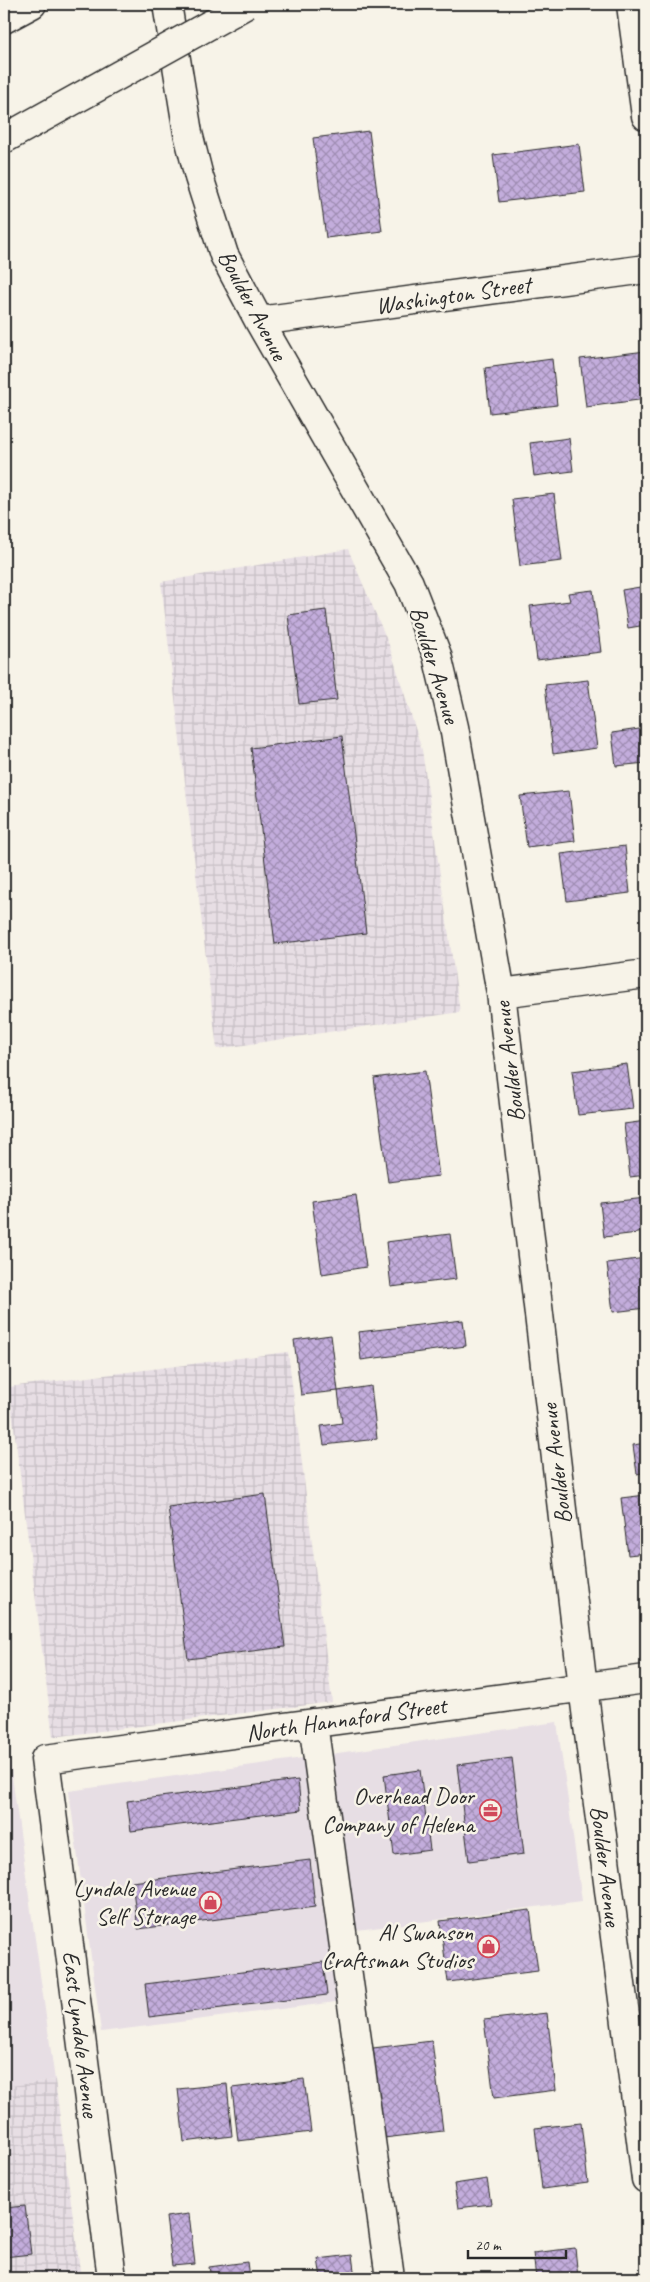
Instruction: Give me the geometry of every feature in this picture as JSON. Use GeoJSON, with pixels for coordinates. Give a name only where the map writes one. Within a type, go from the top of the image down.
{"type":"FeatureCollection","features":[{"type":"Feature","properties":{"kind":"main road"},"geometry":{"type":"LineString","coordinates":[[4,19],[32,4]]}},
{"type":"Feature","properties":{"kind":"main road","name":"Boulder Avenue"},"geometry":{"type":"LineString","coordinates":[[168,4],[188,133],[198,176],[224,255],[259,321],[410,583],[437,655],[454,727],[501,993],[583,1687],[646,2179]]}},
{"type":"Feature","properties":{"kind":"main road"},"geometry":{"type":"LineString","coordinates":[[4,139],[246,4]]}},
{"type":"Feature","properties":{"kind":"main road"},"geometry":{"type":"LineString","coordinates":[[631,5],[646,116]]}},
{"type":"Feature","properties":{"kind":"main road","name":"Washington Street"},"geometry":{"type":"LineString","coordinates":[[259,321],[646,269]]}},
{"type":"Feature","properties":{"kind":"main road"},"geometry":{"type":"LineString","coordinates":[[501,993],[646,974]]}},
{"type":"Feature","properties":{"kind":"main road","name":"North Hannaford Street"},"geometry":{"type":"LineString","coordinates":[[45,1759],[646,1679]]}},
{"type":"Feature","properties":{"kind":"main road"},"geometry":{"type":"LineString","coordinates":[[313,1723],[390,2278]]}},
{"type":"Feature","properties":{"kind":"main road","name":"East Lyndale Avenue"},"geometry":{"type":"LineString","coordinates":[[45,1759],[112,2278]]}},
{"type":"Feature","properties":{"kind":"shaded area"},"geometry":{"type":"Polygon","coordinates":[[[348,549],[389,645],[422,750],[460,1012],[217,1049],[161,582],[348,549]]]}},
{"type":"Feature","properties":{"kind":"shaded area"},"geometry":{"type":"Polygon","coordinates":[[[288,1352],[332,1702],[53,1737],[9,1387],[288,1352]]]}},
{"type":"Feature","properties":{"kind":"shaded area"},"geometry":{"type":"Polygon","coordinates":[[[557,1722],[582,1901],[342,1932],[351,2000],[101,2032],[69,1791],[557,1722]]]}},
{"type":"Feature","properties":{"kind":"shaded area"},"geometry":{"type":"Polygon","coordinates":[[[4,1741],[7,1741],[55,2080],[4,2088],[4,1741]]]}},
{"type":"Feature","properties":{"kind":"shaded area"},"geometry":{"type":"Polygon","coordinates":[[[55,2080],[81,2278],[4,2278],[4,2087],[55,2080]]]}},
{"type":"Feature","properties":{"kind":"building"},"geometry":{"type":"Polygon","coordinates":[[[369,131],[382,231],[326,238],[313,138],[369,131]]]}},
{"type":"Feature","properties":{"kind":"building"},"geometry":{"type":"Polygon","coordinates":[[[579,144],[585,192],[499,202],[493,155],[579,144]]]}},
{"type":"Feature","properties":{"kind":"building"},"geometry":{"type":"Polygon","coordinates":[[[646,351],[646,399],[586,407],[580,359],[646,351]]]}},
{"type":"Feature","properties":{"kind":"building"},"geometry":{"type":"Polygon","coordinates":[[[552,359],[557,405],[490,413],[485,368],[552,359]]]}},
{"type":"Feature","properties":{"kind":"building"},"geometry":{"type":"Polygon","coordinates":[[[569,438],[573,471],[534,476],[530,443],[569,438]]]}},
{"type":"Feature","properties":{"kind":"building"},"geometry":{"type":"Polygon","coordinates":[[[554,494],[562,561],[520,566],[512,499],[554,494]]]}},
{"type":"Feature","properties":{"kind":"building"},"geometry":{"type":"Polygon","coordinates":[[[646,586],[646,625],[628,628],[622,590],[646,586]]]}},
{"type":"Feature","properties":{"kind":"building"},"geometry":{"type":"Polygon","coordinates":[[[593,590],[601,652],[537,660],[530,606],[570,601],[568,593],[593,590]]]}},
{"type":"Feature","properties":{"kind":"building"},"geometry":{"type":"Polygon","coordinates":[[[326,610],[337,700],[299,704],[288,615],[326,610]]]}},
{"type":"Feature","properties":{"kind":"building"},"geometry":{"type":"Polygon","coordinates":[[[588,680],[597,748],[553,754],[545,685],[588,680]]]}},
{"type":"Feature","properties":{"kind":"building"},"geometry":{"type":"Polygon","coordinates":[[[646,728],[646,763],[616,766],[612,733],[646,728]]]}},
{"type":"Feature","properties":{"kind":"building"},"geometry":{"type":"Polygon","coordinates":[[[342,736],[366,933],[275,944],[251,748],[342,736]]]}},
{"type":"Feature","properties":{"kind":"building"},"geometry":{"type":"Polygon","coordinates":[[[569,791],[575,841],[527,847],[520,796],[569,791]]]}},
{"type":"Feature","properties":{"kind":"building"},"geometry":{"type":"Polygon","coordinates":[[[625,846],[630,893],[567,901],[561,854],[625,846]]]}},
{"type":"Feature","properties":{"kind":"building"},"geometry":{"type":"Polygon","coordinates":[[[627,1064],[633,1109],[578,1115],[572,1071],[627,1064]]]}},
{"type":"Feature","properties":{"kind":"building"},"geometry":{"type":"Polygon","coordinates":[[[425,1071],[439,1176],[388,1182],[374,1078],[425,1071]]]}},
{"type":"Feature","properties":{"kind":"building"},"geometry":{"type":"Polygon","coordinates":[[[646,1121],[646,1175],[630,1177],[624,1124],[646,1121]]]}},
{"type":"Feature","properties":{"kind":"building"},"geometry":{"type":"Polygon","coordinates":[[[356,1195],[366,1267],[322,1274],[312,1201],[356,1195]]]}},
{"type":"Feature","properties":{"kind":"building"},"geometry":{"type":"Polygon","coordinates":[[[646,1198],[646,1232],[604,1237],[600,1203],[646,1198]]]}},
{"type":"Feature","properties":{"kind":"building"},"geometry":{"type":"Polygon","coordinates":[[[450,1234],[456,1279],[391,1287],[386,1242],[450,1234]]]}},
{"type":"Feature","properties":{"kind":"building"},"geometry":{"type":"Polygon","coordinates":[[[646,1258],[646,1308],[613,1312],[607,1263],[646,1258]]]}},
{"type":"Feature","properties":{"kind":"building"},"geometry":{"type":"Polygon","coordinates":[[[463,1320],[466,1346],[361,1360],[358,1332],[463,1320]]]}},
{"type":"Feature","properties":{"kind":"building"},"geometry":{"type":"Polygon","coordinates":[[[331,1335],[338,1391],[301,1395],[294,1340],[331,1335]]]}},
{"type":"Feature","properties":{"kind":"building"},"geometry":{"type":"Polygon","coordinates":[[[371,1386],[377,1439],[324,1445],[321,1426],[342,1423],[338,1391],[371,1386]]]}},
{"type":"Feature","properties":{"kind":"building"},"geometry":{"type":"Polygon","coordinates":[[[646,1443],[646,1472],[637,1474],[633,1445],[646,1443]]]}},
{"type":"Feature","properties":{"kind":"building"},"geometry":{"type":"Polygon","coordinates":[[[265,1494],[285,1647],[188,1659],[168,1507],[265,1494]]]}},
{"type":"Feature","properties":{"kind":"building"},"geometry":{"type":"Polygon","coordinates":[[[646,1495],[646,1553],[628,1555],[621,1498],[646,1495]]]}},
{"type":"Feature","properties":{"kind":"building","name":"Overhead Door Company of Helena"},"geometry":{"type":"Polygon","coordinates":[[[512,1758],[524,1854],[469,1861],[457,1765],[512,1758]]]}},
{"type":"Feature","properties":{"kind":"building"},"geometry":{"type":"Polygon","coordinates":[[[420,1770],[430,1850],[394,1855],[384,1775],[420,1770]]]}},
{"type":"Feature","properties":{"kind":"building"},"geometry":{"type":"Polygon","coordinates":[[[298,1780],[301,1810],[131,1831],[127,1801],[298,1780]]]}},
{"type":"Feature","properties":{"kind":"building"},"geometry":{"type":"Polygon","coordinates":[[[310,1860],[315,1907],[138,1929],[132,1882],[310,1860]]]}},
{"type":"Feature","properties":{"kind":"building","name":"Al Swanson Craftsman Studios"},"geometry":{"type":"Polygon","coordinates":[[[530,1910],[538,1971],[448,1982],[440,1921],[530,1910]]]}},
{"type":"Feature","properties":{"kind":"building"},"geometry":{"type":"Polygon","coordinates":[[[323,1962],[327,1995],[149,2017],[145,1984],[323,1962]]]}},
{"type":"Feature","properties":{"kind":"building"},"geometry":{"type":"Polygon","coordinates":[[[547,2013],[556,2090],[494,2098],[484,2020],[547,2013]]]}},
{"type":"Feature","properties":{"kind":"building"},"geometry":{"type":"Polygon","coordinates":[[[432,2041],[443,2131],[384,2138],[373,2048],[432,2041]]]}},
{"type":"Feature","properties":{"kind":"building"},"geometry":{"type":"Polygon","coordinates":[[[304,2079],[311,2132],[238,2141],[232,2088],[304,2079]]]}},
{"type":"Feature","properties":{"kind":"building"},"geometry":{"type":"Polygon","coordinates":[[[227,2084],[232,2136],[184,2142],[178,2089],[227,2084]]]}},
{"type":"Feature","properties":{"kind":"building"},"geometry":{"type":"Polygon","coordinates":[[[581,2123],[588,2183],[542,2189],[535,2128],[581,2123]]]}},
{"type":"Feature","properties":{"kind":"building"},"geometry":{"type":"Polygon","coordinates":[[[487,2179],[491,2204],[458,2208],[454,2184],[487,2179]]]}},
{"type":"Feature","properties":{"kind":"building"},"geometry":{"type":"Polygon","coordinates":[[[25,2206],[31,2254],[4,2257],[4,2208],[25,2206]]]}},
{"type":"Feature","properties":{"kind":"building"},"geometry":{"type":"Polygon","coordinates":[[[189,2214],[195,2264],[172,2266],[166,2217],[189,2214]]]}},
{"type":"Feature","properties":{"kind":"building"},"geometry":{"type":"Polygon","coordinates":[[[575,2248],[578,2278],[536,2278],[533,2253],[575,2248]]]}},
{"type":"Feature","properties":{"kind":"building"},"geometry":{"type":"Polygon","coordinates":[[[352,2255],[355,2278],[321,2278],[318,2259],[352,2255]]]}},
{"type":"Feature","properties":{"kind":"building"},"geometry":{"type":"Polygon","coordinates":[[[247,2262],[249,2278],[211,2278],[209,2267],[247,2262]]]}},
{"type":"Feature","properties":{"kind":"place","name":"Overhead Door Company of Helena"},"geometry":{"type":"Point","coordinates":[490,1810]}},
{"type":"Feature","properties":{"kind":"place","name":"Lyndale Avenue Self Storage"},"geometry":{"type":"Point","coordinates":[211,1902]}},
{"type":"Feature","properties":{"kind":"place","name":"Al Swanson Craftsman Studios"},"geometry":{"type":"Point","coordinates":[489,1946]}}]}
